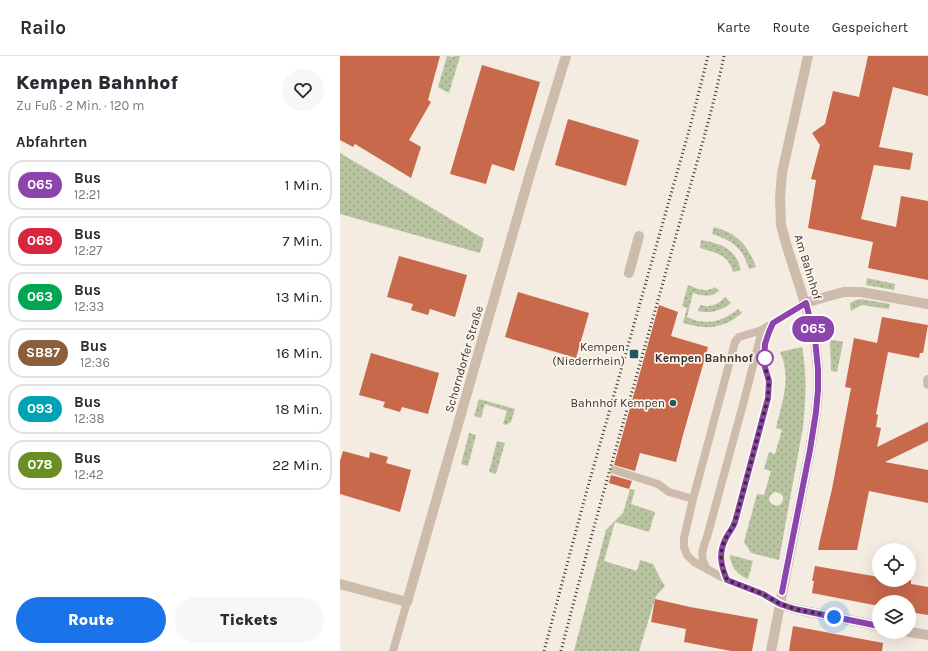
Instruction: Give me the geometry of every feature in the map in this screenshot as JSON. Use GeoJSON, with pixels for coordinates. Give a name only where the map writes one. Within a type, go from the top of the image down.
{"type":"FeatureCollection","features":[{"type":"Feature","properties":{"kind":"street","name":"Schorndorfer Straße"},"geometry":{"type":"LineString","coordinates":[[407,602],[529,176],[566,56]]}},
{"type":"Feature","properties":{"kind":"street","name":"Am Bahnhof"},"geometry":{"type":"LineString","coordinates":[[771,651],[810,450],[818,398],[818,369],[815,339],[806,303],[781,225],[780,198],[782,173],[808,56]]}},
{"type":"Feature","properties":{"kind":"street"},"geometry":{"type":"LineString","coordinates":[[629,273],[640,236]]}},
{"type":"Feature","properties":{"kind":"street"},"geometry":{"type":"LineString","coordinates":[[806,303],[844,292],[861,292],[928,304]]}},
{"type":"Feature","properties":{"kind":"street"},"geometry":{"type":"LineString","coordinates":[[340,584],[407,602]]}},
{"type":"Feature","properties":{"kind":"street"},"geometry":{"type":"LineString","coordinates":[[780,604],[795,609],[872,625]]}},
{"type":"Feature","properties":{"kind":"street"},"geometry":{"type":"LineString","coordinates":[[916,633],[928,635]]}},
{"type":"Feature","properties":{"kind":"lane"},"geometry":{"type":"LineString","coordinates":[[780,604],[763,594],[708,571],[694,562],[687,555],[684,547],[684,538],[735,342],[739,338],[762,330],[806,303]]}},
{"type":"Feature","properties":{"kind":"lane"},"geometry":{"type":"LineString","coordinates":[[727,580],[722,567],[722,547],[735,522],[768,398],[769,381],[764,364],[765,344],[773,323]]}},
{"type":"Feature","properties":{"kind":"lane"},"geometry":{"type":"LineString","coordinates":[[708,571],[702,560],[702,549],[745,397],[762,330]]}},
{"type":"Feature","properties":{"kind":"lane"},"geometry":{"type":"LineString","coordinates":[[614,470],[658,484],[669,492],[693,499]]}},
{"type":"Feature","properties":{"kind":"lane"},"geometry":{"type":"LineString","coordinates":[[393,651],[407,602]]}},
{"type":"Feature","properties":{"kind":"green space"},"geometry":{"type":"Polygon","coordinates":[[[447,56],[460,56],[449,93],[438,87],[447,56]]]}},
{"type":"Feature","properties":{"kind":"green space"},"geometry":{"type":"Polygon","coordinates":[[[340,153],[484,239],[480,253],[340,214],[340,153]]]}},
{"type":"Feature","properties":{"kind":"green space"},"geometry":{"type":"Polygon","coordinates":[[[714,227],[729,233],[744,244],[756,267],[749,269],[743,255],[736,246],[726,239],[712,234],[714,227]]]}},
{"type":"Feature","properties":{"kind":"green space"},"geometry":{"type":"Polygon","coordinates":[[[701,240],[715,243],[727,248],[735,257],[741,270],[733,272],[728,261],[721,255],[700,248],[701,240]]]}},
{"type":"Feature","properties":{"kind":"green space"},"geometry":{"type":"Polygon","coordinates":[[[867,278],[895,284],[894,290],[866,285],[867,278]]]}},
{"type":"Feature","properties":{"kind":"green space"},"geometry":{"type":"Polygon","coordinates":[[[688,285],[705,290],[715,287],[719,291],[712,295],[706,296],[693,293],[687,317],[694,320],[707,322],[720,320],[738,309],[742,313],[728,322],[714,327],[700,327],[683,323],[687,308],[682,306],[688,285]]]}},
{"type":"Feature","properties":{"kind":"green space"},"geometry":{"type":"Polygon","coordinates":[[[725,297],[731,303],[723,308],[711,312],[698,311],[700,305],[714,305],[725,297]]]}},
{"type":"Feature","properties":{"kind":"green space"},"geometry":{"type":"Polygon","coordinates":[[[861,299],[890,304],[889,309],[862,305],[851,311],[850,303],[861,299]]]}},
{"type":"Feature","properties":{"kind":"green space"},"geometry":{"type":"Polygon","coordinates":[[[830,340],[843,342],[837,372],[831,371],[830,340]]]}},
{"type":"Feature","properties":{"kind":"green space"},"geometry":{"type":"Polygon","coordinates":[[[802,347],[806,387],[803,427],[779,560],[751,553],[744,542],[757,494],[764,495],[771,471],[764,469],[769,452],[775,454],[782,430],[776,428],[786,381],[784,362],[780,352],[802,347]],[[775,492],[769,498],[770,501],[775,505],[781,504],[783,497],[781,494],[775,492]]]}},
{"type":"Feature","properties":{"kind":"green space"},"geometry":{"type":"Polygon","coordinates":[[[479,399],[515,409],[511,422],[506,425],[503,424],[507,411],[485,404],[481,418],[474,416],[479,399]]]}},
{"type":"Feature","properties":{"kind":"green space"},"geometry":{"type":"Polygon","coordinates":[[[469,433],[476,435],[468,466],[461,464],[469,433]]]}},
{"type":"Feature","properties":{"kind":"green space"},"geometry":{"type":"Polygon","coordinates":[[[497,441],[505,443],[496,474],[489,472],[497,441]]]}},
{"type":"Feature","properties":{"kind":"green space"},"geometry":{"type":"Polygon","coordinates":[[[630,489],[635,490],[631,504],[655,512],[649,532],[615,522],[604,561],[637,571],[640,560],[653,564],[665,586],[655,599],[639,651],[574,651],[606,530],[623,513],[630,489]]]}},
{"type":"Feature","properties":{"kind":"green space"},"geometry":{"type":"Polygon","coordinates":[[[730,555],[753,561],[748,579],[740,575],[735,570],[730,555]]]}},
{"type":"Feature","properties":{"kind":"building"},"geometry":{"type":"Polygon","coordinates":[[[340,56],[440,56],[428,100],[431,102],[409,140],[421,147],[411,178],[355,144],[353,147],[340,140],[340,56]]]}},
{"type":"Feature","properties":{"kind":"building"},"geometry":{"type":"Polygon","coordinates":[[[868,56],[928,56],[928,96],[893,87],[879,147],[913,153],[910,170],[874,165],[861,219],[896,227],[901,196],[928,201],[928,280],[868,268],[873,242],[808,228],[816,180],[811,179],[820,145],[812,133],[825,124],[833,91],[859,97],[868,56]]]}},
{"type":"Feature","properties":{"kind":"building"},"geometry":{"type":"Polygon","coordinates":[[[482,65],[540,82],[514,171],[492,164],[486,184],[450,174],[482,65]]]}},
{"type":"Feature","properties":{"kind":"building"},"geometry":{"type":"Polygon","coordinates":[[[568,119],[639,140],[626,186],[555,165],[568,119]]]}},
{"type":"Feature","properties":{"kind":"building"},"geometry":{"type":"Polygon","coordinates":[[[399,256],[467,275],[455,317],[430,309],[428,315],[411,310],[413,304],[387,297],[399,256]]]}},
{"type":"Feature","properties":{"kind":"building"},"geometry":{"type":"Polygon","coordinates":[[[518,292],[589,313],[576,358],[505,337],[518,292]]]}},
{"type":"Feature","properties":{"kind":"building"},"geometry":{"type":"Polygon","coordinates":[[[659,305],[678,312],[671,336],[708,347],[676,462],[640,453],[635,471],[614,465],[659,305]]]}},
{"type":"Feature","properties":{"kind":"building"},"geometry":{"type":"Polygon","coordinates":[[[882,317],[928,325],[923,353],[920,353],[919,358],[888,352],[876,414],[878,415],[876,427],[881,428],[877,447],[928,422],[928,441],[885,462],[928,470],[928,503],[869,491],[857,550],[818,550],[832,489],[851,388],[845,387],[854,338],[877,343],[882,317]]]}},
{"type":"Feature","properties":{"kind":"building"},"geometry":{"type":"Polygon","coordinates":[[[371,353],[439,373],[428,414],[402,407],[400,412],[383,407],[385,402],[359,395],[371,353]]]}},
{"type":"Feature","properties":{"kind":"building"},"geometry":{"type":"Polygon","coordinates":[[[343,451],[369,458],[370,452],[388,457],[386,463],[411,470],[400,512],[340,494],[340,461],[343,451]]]}},
{"type":"Feature","properties":{"kind":"building"},"geometry":{"type":"Polygon","coordinates":[[[611,475],[632,481],[629,489],[609,483],[611,475]]]}},
{"type":"Feature","properties":{"kind":"building"},"geometry":{"type":"Polygon","coordinates":[[[815,566],[872,576],[872,587],[916,587],[916,585],[928,587],[928,615],[916,613],[916,595],[872,595],[872,605],[812,593],[814,581],[812,581],[815,566]]]}},
{"type":"Feature","properties":{"kind":"building"},"geometry":{"type":"Polygon","coordinates":[[[655,599],[758,619],[752,651],[731,651],[684,642],[686,629],[651,622],[655,599]]]}},
{"type":"Feature","properties":{"kind":"building"},"geometry":{"type":"Polygon","coordinates":[[[793,626],[883,643],[882,651],[789,651],[793,626]]]}},
{"type":"Feature","properties":{"kind":"railway"},"geometry":{"type":"LineString","coordinates":[[544,651],[585,497],[690,127],[708,56]]}},
{"type":"Feature","properties":{"kind":"railway"},"geometry":{"type":"LineString","coordinates":[[561,651],[601,502],[706,131],[724,56]]}},
{"type":"Feature","properties":{"kind":"bus line","name":"065"},"geometry":{"type":"LineString","coordinates":[[782,592],[810,450],[818,390],[818,369],[815,339],[806,303],[773,323],[765,344],[764,364],[769,381],[768,398],[735,522],[722,547],[722,567],[727,580],[763,594],[780,604],[795,609],[872,625]]}},
{"type":"Feature","properties":{"kind":"place","name":"Kempen (Niederrhein)"},"geometry":{"type":"Point","coordinates":[634,354]}},
{"type":"Feature","properties":{"kind":"place","name":"Kempen Bahnhof"},"geometry":{"type":"Point","coordinates":[765,358]}},
{"type":"Feature","properties":{"kind":"place","name":"Bahnhof Kempen"},"geometry":{"type":"Point","coordinates":[673,403]}},
{"type":"Feature","properties":{"kind":"route"},"geometry":{"type":"LineString","coordinates":[[765,358],[765,354],[764,364],[769,381],[768,398],[735,522],[722,547],[722,567],[727,580],[763,594],[780,604],[795,609],[834,617]]}}]}
